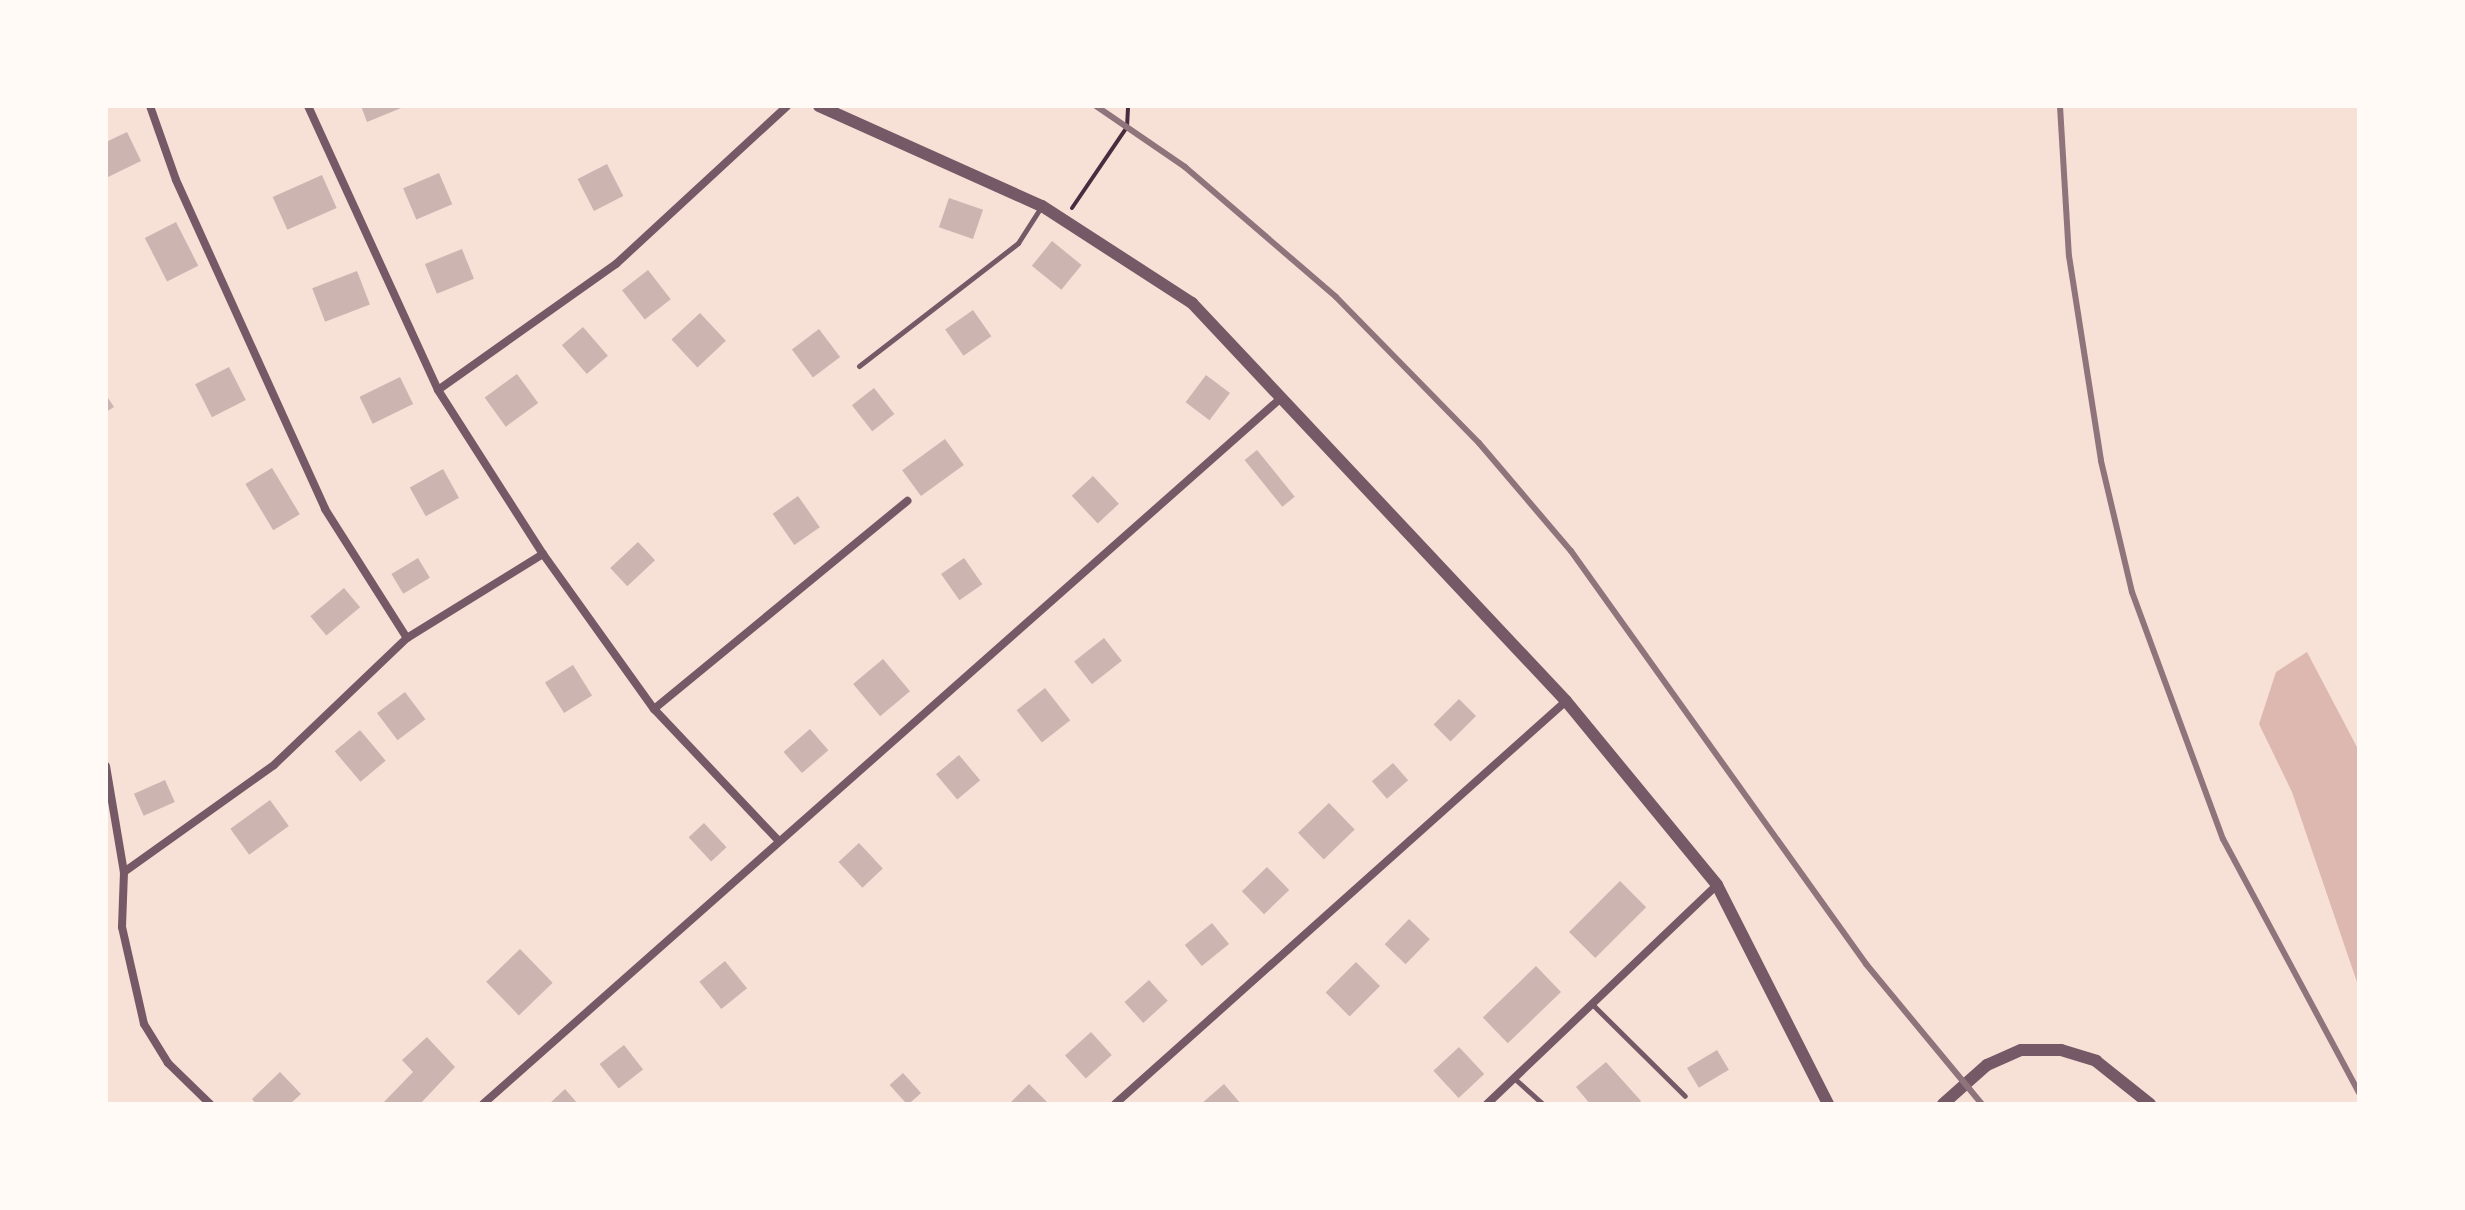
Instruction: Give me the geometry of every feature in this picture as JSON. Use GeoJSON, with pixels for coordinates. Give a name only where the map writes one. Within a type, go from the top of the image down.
{"type":"FeatureCollection","features":[{"type":"Feature","properties":{"kind":"street"},"geometry":{"type":"LineString","coordinates":[[150,106],[176,180],[325,509],[407,638]]}},
{"type":"Feature","properties":{"kind":"street"},"geometry":{"type":"LineString","coordinates":[[308,106],[438,390],[543,554],[654,709],[778,840]]}},
{"type":"Feature","properties":{"kind":"street"},"geometry":{"type":"LineString","coordinates":[[438,390],[616,264],[787,106]]}},
{"type":"Feature","properties":{"kind":"street"},"geometry":{"type":"LineString","coordinates":[[819,106],[1042,206],[1192,303],[1285,395],[1566,701],[1717,885],[1828,1104]]}},
{"type":"Feature","properties":{"kind":"street"},"geometry":{"type":"LineString","coordinates":[[483,1104],[778,840],[1285,395]]}},
{"type":"Feature","properties":{"kind":"street"},"geometry":{"type":"LineString","coordinates":[[654,709],[907,501]]}},
{"type":"Feature","properties":{"kind":"street"},"geometry":{"type":"LineString","coordinates":[[124,872],[274,765],[407,638],[543,554]]}},
{"type":"Feature","properties":{"kind":"street"},"geometry":{"type":"LineString","coordinates":[[1115,1104],[1566,701]]}},
{"type":"Feature","properties":{"kind":"street"},"geometry":{"type":"LineString","coordinates":[[106,766],[124,872],[122,927],[144,1024],[168,1063],[210,1104]]}},
{"type":"Feature","properties":{"kind":"street"},"geometry":{"type":"LineString","coordinates":[[1487,1104],[1717,885]]}},
{"type":"Feature","properties":{"kind":"street"},"geometry":{"type":"LineString","coordinates":[[1943,1104],[1987,1065],[2021,1050],[2047,1050],[2096,1061],[2150,1104]]}},
{"type":"Feature","properties":{"kind":"lane"},"geometry":{"type":"LineString","coordinates":[[859,366],[1018,243],[1042,206]]}},
{"type":"Feature","properties":{"kind":"lane"},"geometry":{"type":"LineString","coordinates":[[1592,1004],[1685,1096]]}},
{"type":"Feature","properties":{"kind":"lane"},"geometry":{"type":"LineString","coordinates":[[1514,1078],[1543,1104]]}},
{"type":"Feature","properties":{"kind":"path"},"geometry":{"type":"LineString","coordinates":[[1064,220],[1127,127],[1128,106]]}},
{"type":"Feature","properties":{"kind":"shaded area"},"geometry":{"type":"Polygon","coordinates":[[[2307,652],[2359,751],[2359,988],[2292,792],[2259,724],[2276,672],[2307,652]]]}},
{"type":"Feature","properties":{"kind":"building"},"geometry":{"type":"Polygon","coordinates":[[[361,106],[406,106],[367,122],[361,106]]]}},
{"type":"Feature","properties":{"kind":"building"},"geometry":{"type":"Polygon","coordinates":[[[127,132],[141,161],[106,178],[106,142],[127,132]]]}},
{"type":"Feature","properties":{"kind":"building"},"geometry":{"type":"Polygon","coordinates":[[[607,164],[623,196],[594,211],[578,179],[607,164]]]}},
{"type":"Feature","properties":{"kind":"building"},"geometry":{"type":"Polygon","coordinates":[[[439,173],[452,204],[416,220],[403,188],[439,173]]]}},
{"type":"Feature","properties":{"kind":"building"},"geometry":{"type":"Polygon","coordinates":[[[322,175],[337,208],[287,230],[273,197],[322,175]]]}},
{"type":"Feature","properties":{"kind":"building"},"geometry":{"type":"Polygon","coordinates":[[[949,198],[983,210],[973,239],[939,227],[949,198]]]}},
{"type":"Feature","properties":{"kind":"building"},"geometry":{"type":"Polygon","coordinates":[[[176,222],[198,266],[167,282],[145,238],[176,222]]]}},
{"type":"Feature","properties":{"kind":"building"},"geometry":{"type":"Polygon","coordinates":[[[1052,241],[1082,265],[1061,290],[1032,266],[1052,241]]]}},
{"type":"Feature","properties":{"kind":"building"},"geometry":{"type":"Polygon","coordinates":[[[462,249],[474,279],[437,294],[425,264],[462,249]]]}},
{"type":"Feature","properties":{"kind":"building"},"geometry":{"type":"Polygon","coordinates":[[[648,270],[671,299],[645,319],[622,290],[648,270]]]}},
{"type":"Feature","properties":{"kind":"building"},"geometry":{"type":"Polygon","coordinates":[[[357,271],[370,305],[325,322],[312,288],[357,271]]]}},
{"type":"Feature","properties":{"kind":"building"},"geometry":{"type":"Polygon","coordinates":[[[973,310],[991,336],[964,356],[945,330],[973,310]]]}},
{"type":"Feature","properties":{"kind":"building"},"geometry":{"type":"Polygon","coordinates":[[[700,313],[726,341],[697,367],[671,340],[700,313]]]}},
{"type":"Feature","properties":{"kind":"building"},"geometry":{"type":"Polygon","coordinates":[[[583,327],[608,356],[587,374],[562,345],[583,327]]]}},
{"type":"Feature","properties":{"kind":"building"},"geometry":{"type":"Polygon","coordinates":[[[819,329],[840,357],[813,377],[792,349],[819,329]]]}},
{"type":"Feature","properties":{"kind":"building"},"geometry":{"type":"Polygon","coordinates":[[[229,367],[246,400],[212,417],[195,384],[229,367]]]}},
{"type":"Feature","properties":{"kind":"building"},"geometry":{"type":"Polygon","coordinates":[[[517,374],[538,403],[506,427],[485,398],[517,374]]]}},
{"type":"Feature","properties":{"kind":"building"},"geometry":{"type":"Polygon","coordinates":[[[1206,375],[1230,393],[1209,420],[1186,402],[1206,375]]]}},
{"type":"Feature","properties":{"kind":"building"},"geometry":{"type":"Polygon","coordinates":[[[400,377],[413,404],[373,424],[360,397],[400,377]]]}},
{"type":"Feature","properties":{"kind":"building"},"geometry":{"type":"Polygon","coordinates":[[[874,388],[894,414],[872,431],[852,405],[874,388]]]}},
{"type":"Feature","properties":{"kind":"building"},"geometry":{"type":"Polygon","coordinates":[[[106,395],[114,407],[106,412],[106,395]]]}},
{"type":"Feature","properties":{"kind":"building"},"geometry":{"type":"Polygon","coordinates":[[[945,439],[964,465],[921,496],[902,470],[945,439]]]}},
{"type":"Feature","properties":{"kind":"building"},"geometry":{"type":"Polygon","coordinates":[[[1257,450],[1295,497],[1282,507],[1245,460],[1257,450]]]}},
{"type":"Feature","properties":{"kind":"building"},"geometry":{"type":"Polygon","coordinates":[[[272,468],[300,514],[273,530],[245,484],[272,468]]]}},
{"type":"Feature","properties":{"kind":"building"},"geometry":{"type":"Polygon","coordinates":[[[443,469],[459,498],[426,516],[410,487],[443,469]]]}},
{"type":"Feature","properties":{"kind":"building"},"geometry":{"type":"Polygon","coordinates":[[[1093,476],[1119,504],[1098,524],[1072,496],[1093,476]]]}},
{"type":"Feature","properties":{"kind":"building"},"geometry":{"type":"Polygon","coordinates":[[[798,496],[820,527],[794,545],[773,514],[798,496]]]}},
{"type":"Feature","properties":{"kind":"building"},"geometry":{"type":"Polygon","coordinates":[[[638,542],[655,560],[627,586],[610,568],[638,542]]]}},
{"type":"Feature","properties":{"kind":"building"},"geometry":{"type":"Polygon","coordinates":[[[418,558],[430,578],[403,594],[391,574],[418,558]]]}},
{"type":"Feature","properties":{"kind":"building"},"geometry":{"type":"Polygon","coordinates":[[[964,558],[982,584],[959,600],[941,574],[964,558]]]}},
{"type":"Feature","properties":{"kind":"building"},"geometry":{"type":"Polygon","coordinates":[[[344,588],[360,607],[326,635],[310,616],[344,588]]]}},
{"type":"Feature","properties":{"kind":"building"},"geometry":{"type":"Polygon","coordinates":[[[1104,638],[1122,661],[1092,684],[1074,661],[1104,638]]]}},
{"type":"Feature","properties":{"kind":"building"},"geometry":{"type":"Polygon","coordinates":[[[883,659],[910,691],[880,716],[853,684],[883,659]]]}},
{"type":"Feature","properties":{"kind":"building"},"geometry":{"type":"Polygon","coordinates":[[[573,665],[592,696],[564,713],[545,682],[573,665]]]}},
{"type":"Feature","properties":{"kind":"building"},"geometry":{"type":"Polygon","coordinates":[[[1045,688],[1070,720],[1042,742],[1017,710],[1045,688]]]}},
{"type":"Feature","properties":{"kind":"building"},"geometry":{"type":"Polygon","coordinates":[[[405,692],[425,719],[398,740],[377,713],[405,692]]]}},
{"type":"Feature","properties":{"kind":"building"},"geometry":{"type":"Polygon","coordinates":[[[1459,699],[1476,716],[1451,741],[1434,724],[1459,699]]]}},
{"type":"Feature","properties":{"kind":"building"},"geometry":{"type":"Polygon","coordinates":[[[810,729],[828,750],[802,773],[784,752],[810,729]]]}},
{"type":"Feature","properties":{"kind":"building"},"geometry":{"type":"Polygon","coordinates":[[[360,730],[386,761],[360,782],[335,751],[360,730]]]}},
{"type":"Feature","properties":{"kind":"building"},"geometry":{"type":"Polygon","coordinates":[[[959,755],[980,780],[957,800],[936,774],[959,755]]]}},
{"type":"Feature","properties":{"kind":"building"},"geometry":{"type":"Polygon","coordinates":[[[1393,763],[1408,780],[1387,799],[1372,781],[1393,763]]]}},
{"type":"Feature","properties":{"kind":"building"},"geometry":{"type":"Polygon","coordinates":[[[165,780],[175,802],[144,816],[134,794],[165,780]]]}},
{"type":"Feature","properties":{"kind":"building"},"geometry":{"type":"Polygon","coordinates":[[[270,800],[289,826],[249,855],[230,829],[270,800]]]}},
{"type":"Feature","properties":{"kind":"building"},"geometry":{"type":"Polygon","coordinates":[[[1329,803],[1355,830],[1324,859],[1298,833],[1329,803]]]}},
{"type":"Feature","properties":{"kind":"building"},"geometry":{"type":"Polygon","coordinates":[[[704,823],[727,847],[711,861],[689,837],[704,823]]]}},
{"type":"Feature","properties":{"kind":"building"},"geometry":{"type":"Polygon","coordinates":[[[859,843],[883,869],[862,888],[839,862],[859,843]]]}},
{"type":"Feature","properties":{"kind":"building"},"geometry":{"type":"Polygon","coordinates":[[[1267,867],[1289,890],[1264,914],[1242,891],[1267,867]]]}},
{"type":"Feature","properties":{"kind":"building"},"geometry":{"type":"Polygon","coordinates":[[[1620,881],[1646,907],[1595,958],[1569,932],[1620,881]]]}},
{"type":"Feature","properties":{"kind":"building"},"geometry":{"type":"Polygon","coordinates":[[[1409,919],[1430,939],[1406,964],[1385,944],[1409,919]]]}},
{"type":"Feature","properties":{"kind":"building"},"geometry":{"type":"Polygon","coordinates":[[[1212,923],[1229,944],[1202,966],[1185,945],[1212,923]]]}},
{"type":"Feature","properties":{"kind":"building"},"geometry":{"type":"Polygon","coordinates":[[[520,949],[553,983],[519,1015],[486,982],[520,949]]]}},
{"type":"Feature","properties":{"kind":"building"},"geometry":{"type":"Polygon","coordinates":[[[725,961],[747,988],[721,1009],[699,982],[725,961]]]}},
{"type":"Feature","properties":{"kind":"building"},"geometry":{"type":"Polygon","coordinates":[[[1356,962],[1380,986],[1350,1016],[1326,992],[1356,962]]]}},
{"type":"Feature","properties":{"kind":"building"},"geometry":{"type":"Polygon","coordinates":[[[1536,966],[1561,992],[1508,1043],[1483,1017],[1536,966]]]}},
{"type":"Feature","properties":{"kind":"building"},"geometry":{"type":"Polygon","coordinates":[[[1149,980],[1168,1001],[1143,1023],[1124,1002],[1149,980]]]}},
{"type":"Feature","properties":{"kind":"building"},"geometry":{"type":"Polygon","coordinates":[[[1091,1032],[1112,1055],[1086,1078],[1065,1055],[1091,1032]]]}},
{"type":"Feature","properties":{"kind":"building"},"geometry":{"type":"Polygon","coordinates":[[[427,1037],[455,1067],[420,1104],[382,1104],[413,1072],[402,1060],[427,1037]]]}},
{"type":"Feature","properties":{"kind":"building"},"geometry":{"type":"Polygon","coordinates":[[[624,1045],[643,1069],[619,1089],[600,1064],[624,1045]]]}},
{"type":"Feature","properties":{"kind":"building"},"geometry":{"type":"Polygon","coordinates":[[[1459,1047],[1484,1074],[1459,1098],[1433,1071],[1459,1047]]]}},
{"type":"Feature","properties":{"kind":"building"},"geometry":{"type":"Polygon","coordinates":[[[1717,1050],[1729,1070],[1699,1088],[1687,1068],[1717,1050]]]}},
{"type":"Feature","properties":{"kind":"building"},"geometry":{"type":"Polygon","coordinates":[[[1606,1062],[1641,1101],[1638,1104],[1590,1104],[1576,1087],[1606,1062]]]}},
{"type":"Feature","properties":{"kind":"building"},"geometry":{"type":"Polygon","coordinates":[[[280,1072],[301,1094],[290,1104],[256,1104],[252,1099],[280,1072]]]}},
{"type":"Feature","properties":{"kind":"building"},"geometry":{"type":"Polygon","coordinates":[[[903,1073],[921,1093],[907,1104],[890,1085],[903,1073]]]}},
{"type":"Feature","properties":{"kind":"building"},"geometry":{"type":"Polygon","coordinates":[[[1029,1084],[1049,1104],[1009,1104],[1029,1084]]]}},
{"type":"Feature","properties":{"kind":"building"},"geometry":{"type":"Polygon","coordinates":[[[1224,1084],[1241,1104],[1201,1104],[1224,1084]]]}},
{"type":"Feature","properties":{"kind":"building"},"geometry":{"type":"Polygon","coordinates":[[[565,1089],[578,1104],[549,1104],[565,1089]]]}},
{"type":"Feature","properties":{"kind":"railway"},"geometry":{"type":"LineString","coordinates":[[1096,106],[1185,167],[1336,297],[1479,443],[1571,551],[1866,964],[1982,1104]]}},
{"type":"Feature","properties":{"kind":"railway"},"geometry":{"type":"LineString","coordinates":[[2060,106],[2069,256],[2101,461],[2132,592],[2223,839],[2359,1093]]}}]}
